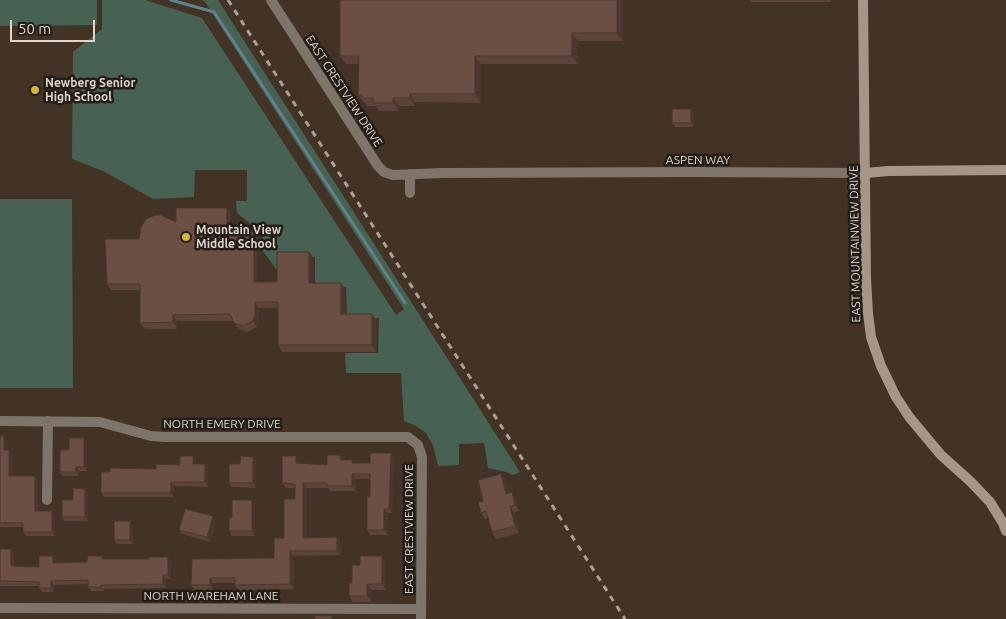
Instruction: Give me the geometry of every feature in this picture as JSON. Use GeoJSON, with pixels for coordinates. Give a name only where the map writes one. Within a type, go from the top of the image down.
{"type":"FeatureCollection","features":[{"type":"Feature","properties":{"kind":"main road","name":"EAST MOUNTAINVIEW DRIVE"},"geometry":{"type":"LineString","coordinates":[[863,0],[868,313],[871,337],[881,366],[896,397],[924,437],[990,502],[1003,522],[1006,531]]}},
{"type":"Feature","properties":{"kind":"main road","name":"ASPEN WAY"},"geometry":{"type":"LineString","coordinates":[[866,173],[888,171],[1006,170]]}},
{"type":"Feature","properties":{"kind":"street","name":"EAST CRESTVIEW DRIVE"},"geometry":{"type":"LineString","coordinates":[[271,0],[378,166],[384,172],[392,175],[410,174]]}},
{"type":"Feature","properties":{"kind":"street","name":"ASPEN WAY"},"geometry":{"type":"LineString","coordinates":[[410,174],[866,173]]}},
{"type":"Feature","properties":{"kind":"street"},"geometry":{"type":"LineString","coordinates":[[410,174],[410,193]]}},
{"type":"Feature","properties":{"kind":"street","name":"NORTH EMERY DRIVE"},"geometry":{"type":"LineString","coordinates":[[0,421],[100,422],[151,436],[165,437],[401,436],[408,437],[415,442]]}},
{"type":"Feature","properties":{"kind":"street"},"geometry":{"type":"LineString","coordinates":[[47,500],[48,421]]}},
{"type":"Feature","properties":{"kind":"street","name":"EAST CRESTVIEW DRIVE"},"geometry":{"type":"LineString","coordinates":[[415,442],[420,449],[422,457],[421,614]]}},
{"type":"Feature","properties":{"kind":"street","name":"NORTH WAREHAM LANE"},"geometry":{"type":"LineString","coordinates":[[0,608],[421,614]]}},
{"type":"Feature","properties":{"kind":"green space"},"geometry":{"type":"Polygon","coordinates":[[[0,0],[97,0],[97,25],[0,26],[0,0]]]}},
{"type":"Feature","properties":{"kind":"green space"},"geometry":{"type":"Polygon","coordinates":[[[102,0],[145,0],[202,18],[396,315],[404,309],[202,0],[218,0],[520,472],[513,475],[488,468],[484,443],[459,444],[459,465],[438,466],[433,445],[426,433],[404,421],[401,373],[346,373],[345,353],[378,353],[379,318],[347,318],[346,287],[315,287],[315,257],[280,257],[279,273],[263,251],[263,234],[237,213],[236,201],[247,201],[247,170],[195,170],[194,197],[153,199],[105,172],[72,159],[73,52],[102,29],[102,0]]]}},
{"type":"Feature","properties":{"kind":"green space"},"geometry":{"type":"Polygon","coordinates":[[[0,199],[72,199],[73,388],[0,388],[0,199]]]}},
{"type":"Feature","properties":{"kind":"building"},"geometry":{"type":"Polygon","coordinates":[[[340,0],[617,0],[617,33],[572,33],[572,56],[475,56],[475,94],[410,94],[410,98],[393,98],[393,103],[373,103],[373,98],[362,98],[362,95],[358,95],[359,56],[340,56],[340,0]]]}},
{"type":"Feature","properties":{"kind":"building"},"geometry":{"type":"Polygon","coordinates":[[[672,109],[691,109],[691,123],[672,123],[672,109]]]}},
{"type":"Feature","properties":{"kind":"building"},"geometry":{"type":"Polygon","coordinates":[[[176,208],[227,208],[227,230],[254,230],[254,282],[277,282],[277,252],[309,252],[309,283],[341,283],[341,314],[372,314],[372,345],[278,345],[278,302],[255,302],[253,321],[243,326],[234,323],[230,314],[173,315],[173,322],[140,323],[140,284],[107,284],[105,239],[139,239],[141,227],[146,219],[155,215],[161,215],[176,222],[176,208]]]}},
{"type":"Feature","properties":{"kind":"building"},"geometry":{"type":"Polygon","coordinates":[[[0,436],[4,436],[4,450],[9,450],[9,476],[35,476],[35,511],[52,511],[52,532],[23,532],[23,523],[0,523],[0,436]]]}},
{"type":"Feature","properties":{"kind":"building"},"geometry":{"type":"Polygon","coordinates":[[[69,438],[84,438],[84,467],[76,467],[76,472],[60,472],[60,450],[69,450],[69,438]]]}},
{"type":"Feature","properties":{"kind":"building"},"geometry":{"type":"Polygon","coordinates":[[[370,453],[391,453],[389,509],[384,509],[384,530],[367,530],[367,496],[370,496],[370,474],[352,474],[352,486],[327,486],[327,483],[303,483],[303,538],[337,537],[337,551],[290,551],[290,584],[235,585],[235,578],[210,578],[210,585],[191,585],[192,559],[274,558],[274,538],[284,538],[284,499],[295,499],[295,484],[282,483],[282,456],[296,456],[296,463],[327,465],[327,455],[340,455],[340,460],[352,460],[352,463],[370,463],[370,453]]]}},
{"type":"Feature","properties":{"kind":"building"},"geometry":{"type":"Polygon","coordinates":[[[180,456],[193,456],[193,464],[205,464],[205,482],[171,482],[171,493],[101,493],[101,472],[110,472],[110,468],[156,469],[156,464],[180,465],[180,456]]]}},
{"type":"Feature","properties":{"kind":"building"},"geometry":{"type":"Polygon","coordinates":[[[241,456],[253,457],[253,483],[229,483],[229,464],[240,464],[241,456]]]}},
{"type":"Feature","properties":{"kind":"building"},"geometry":{"type":"Polygon","coordinates":[[[501,474],[506,494],[512,492],[515,505],[510,506],[515,526],[492,532],[486,511],[481,513],[478,502],[483,501],[478,480],[501,474]]]}},
{"type":"Feature","properties":{"kind":"building"},"geometry":{"type":"Polygon","coordinates":[[[73,488],[85,489],[85,517],[62,517],[62,500],[73,500],[73,488]]]}},
{"type":"Feature","properties":{"kind":"building"},"geometry":{"type":"Polygon","coordinates":[[[232,500],[252,500],[252,531],[229,531],[229,518],[232,518],[232,500]]]}},
{"type":"Feature","properties":{"kind":"building"},"geometry":{"type":"Polygon","coordinates":[[[185,509],[213,516],[207,537],[179,530],[185,509]]]}},
{"type":"Feature","properties":{"kind":"building"},"geometry":{"type":"Polygon","coordinates":[[[114,521],[130,521],[130,540],[114,540],[114,521]]]}},
{"type":"Feature","properties":{"kind":"building"},"geometry":{"type":"Polygon","coordinates":[[[0,549],[11,549],[11,566],[39,567],[39,556],[53,556],[53,563],[87,562],[88,556],[102,556],[102,559],[168,557],[168,575],[163,575],[163,584],[88,587],[88,580],[51,581],[51,588],[39,588],[39,582],[0,581],[0,549]]]}},
{"type":"Feature","properties":{"kind":"building"},"geometry":{"type":"Polygon","coordinates":[[[360,556],[382,556],[382,584],[367,584],[367,596],[349,596],[349,583],[352,583],[352,565],[360,565],[360,556]]]}},
{"type":"Feature","properties":{"kind":"building"},"geometry":{"type":"Polygon","coordinates":[[[315,616],[332,616],[332,619],[315,619],[315,616]]]}},
{"type":"Feature","properties":{"kind":"waterway"},"geometry":{"type":"LineString","coordinates":[[171,0],[214,12],[405,303]]}},
{"type":"Feature","properties":{"kind":"railway"},"geometry":{"type":"LineString","coordinates":[[228,0],[625,619]]}},
{"type":"Feature","properties":{"kind":"place","name":"Newberg Senior High School"},"geometry":{"type":"Point","coordinates":[35,90]}},
{"type":"Feature","properties":{"kind":"place","name":"Mountain View Middle School"},"geometry":{"type":"Point","coordinates":[186,237]}}]}
